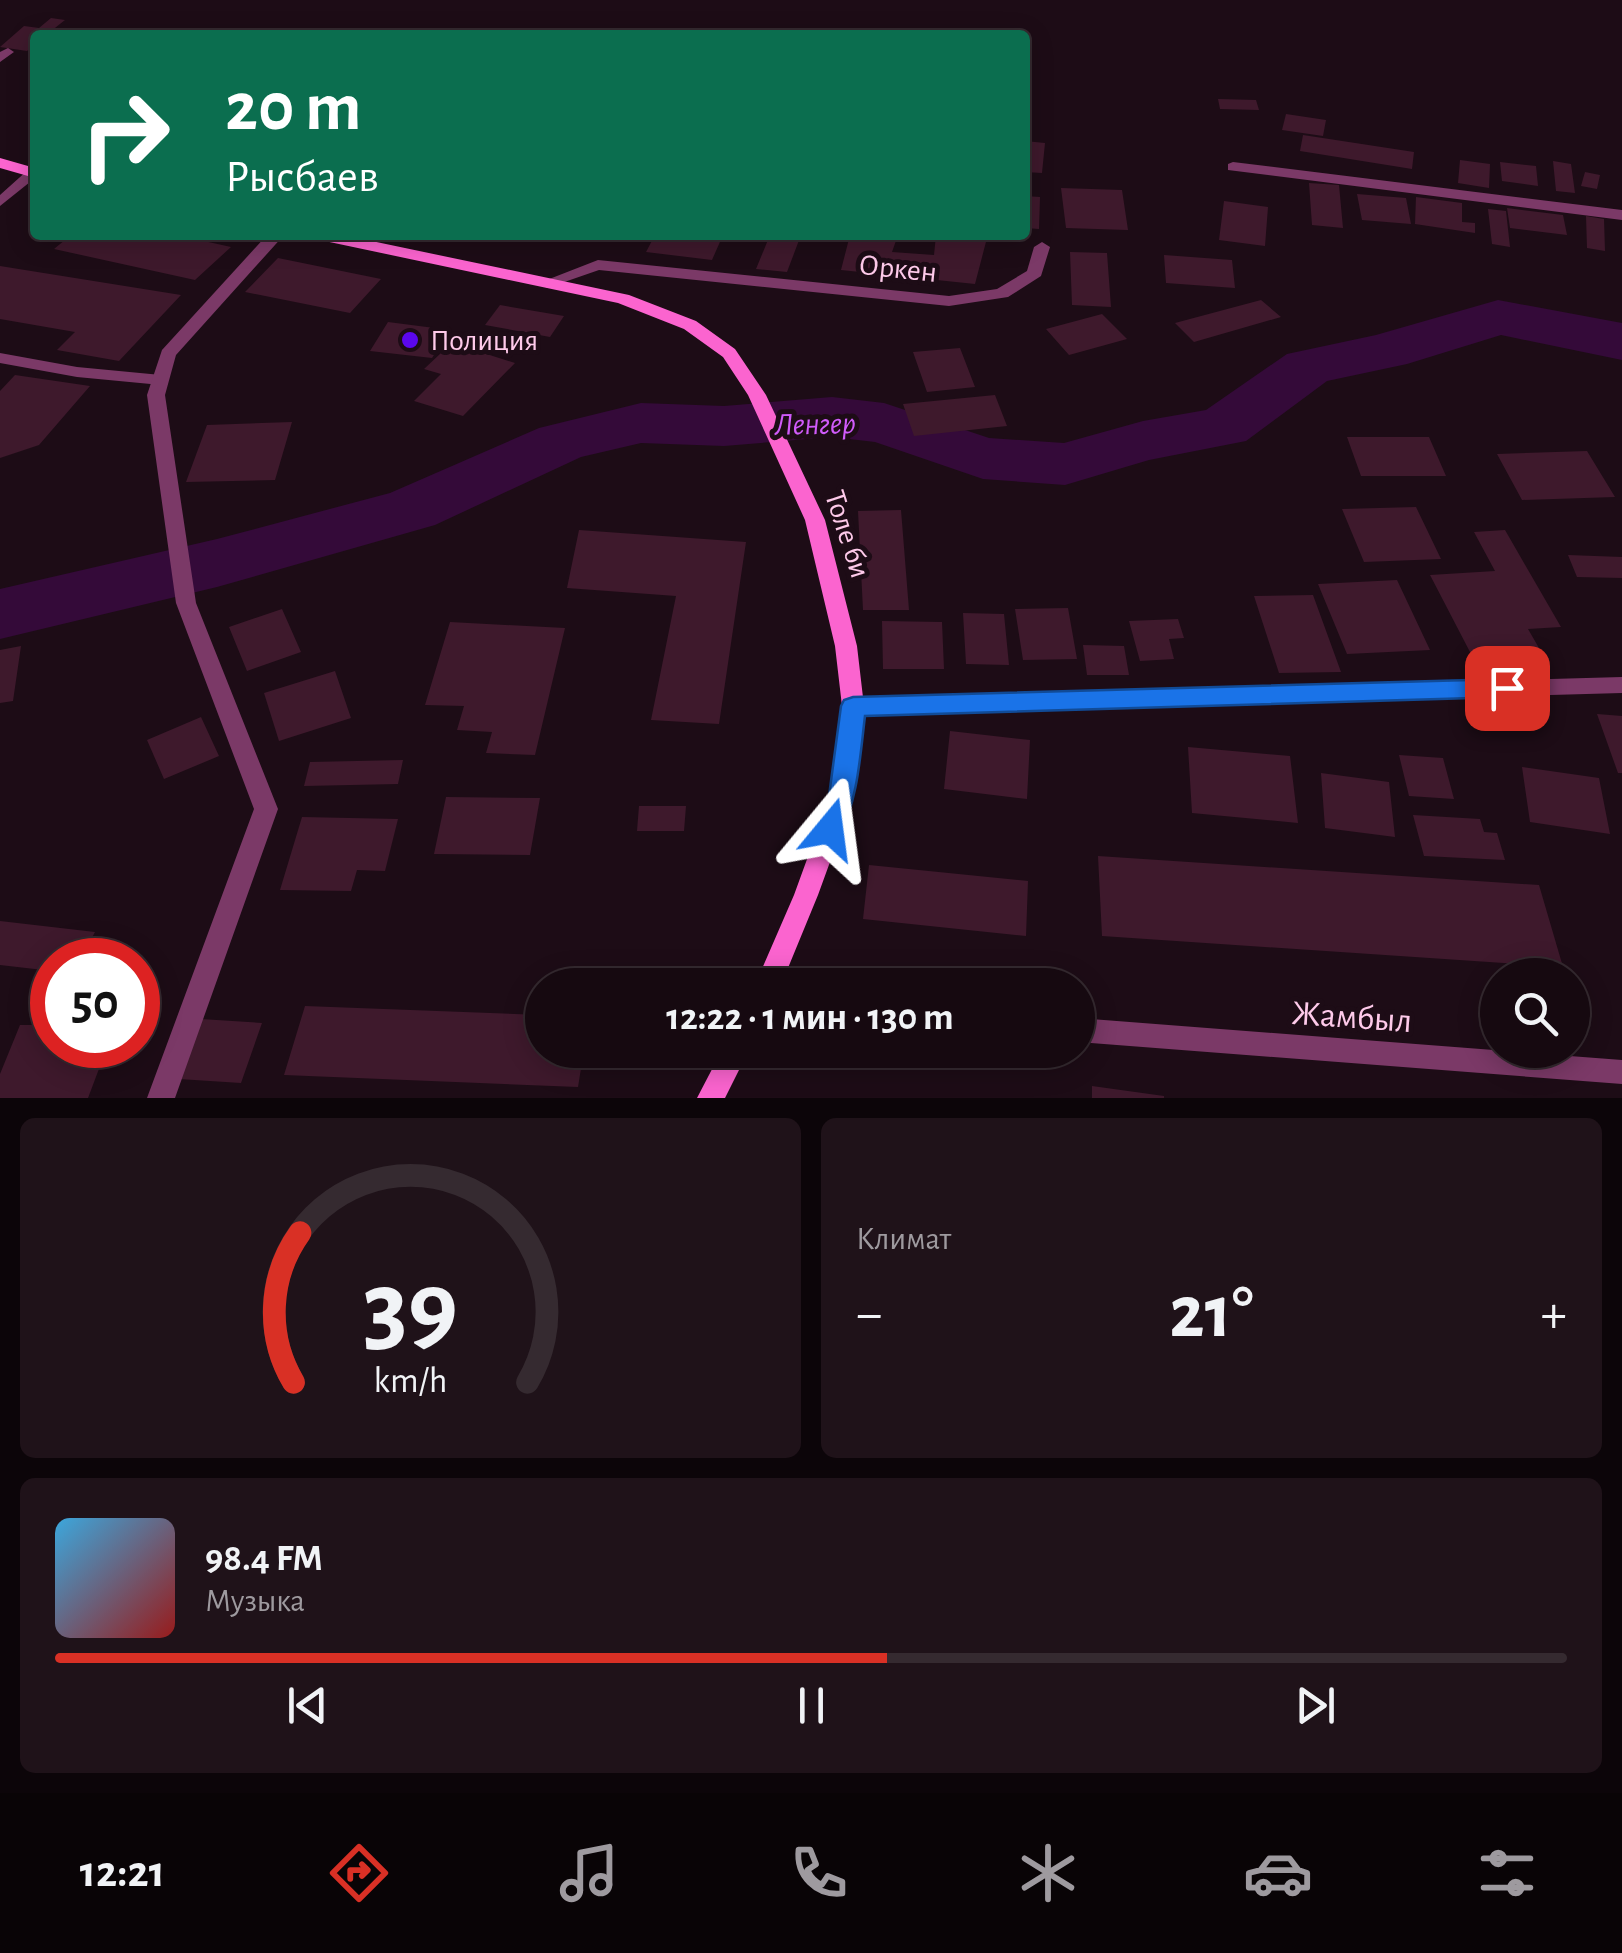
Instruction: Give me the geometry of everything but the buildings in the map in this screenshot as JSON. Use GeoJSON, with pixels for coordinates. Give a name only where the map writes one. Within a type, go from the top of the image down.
{"type":"FeatureCollection","features":[{"type":"Feature","properties":{"kind":"main road"},"geometry":{"type":"LineString","coordinates":[[0,164],[30,171]]}},
{"type":"Feature","properties":{"kind":"main road","name":"Толе би"},"geometry":{"type":"LineString","coordinates":[[344,240],[623,300],[690,325],[729,354],[757,395],[815,520],[846,646],[853,706],[842,796],[775,968]]}},
{"type":"Feature","properties":{"kind":"main road"},"geometry":{"type":"LineString","coordinates":[[711,1098],[727,1068]]}},
{"type":"Feature","properties":{"kind":"street"},"geometry":{"type":"LineString","coordinates":[[1232,167],[1622,215]]}},
{"type":"Feature","properties":{"kind":"street"},"geometry":{"type":"LineString","coordinates":[[161,1098],[266,808],[186,603],[156,395],[168,354],[271,240]]}},
{"type":"Feature","properties":{"kind":"street","name":"Оркен"},"geometry":{"type":"LineString","coordinates":[[547,283],[598,265],[948,301],[1002,293],[1036,273],[1042,247]]}},
{"type":"Feature","properties":{"kind":"street"},"geometry":{"type":"LineString","coordinates":[[853,706],[1622,685]]}},
{"type":"Feature","properties":{"kind":"street","name":"Жамбыл"},"geometry":{"type":"LineString","coordinates":[[1095,1031],[1622,1072]]}},
{"type":"Feature","properties":{"kind":"lane"},"geometry":{"type":"LineString","coordinates":[[0,202],[30,176]]}},
{"type":"Feature","properties":{"kind":"lane"},"geometry":{"type":"LineString","coordinates":[[0,358],[77,372],[160,380]]}},
{"type":"Feature","properties":{"kind":"waterway","name":"Ленгер"},"geometry":{"type":"LineString","coordinates":[[0,614],[217,563],[412,509],[561,442],[641,423],[724,426],[832,417],[884,423],[983,458],[1065,464],[1143,441],[1224,427],[1308,367],[1386,351],[1498,317],[1599,334],[1622,342]]}},
{"type":"Feature","properties":{"kind":"place","name":"Полиция"},"geometry":{"type":"Point","coordinates":[410,340]}},
{"type":"Feature","properties":{"kind":"route"},"geometry":{"type":"LineString","coordinates":[[830,829],[842,796],[853,706],[1507,688]]}}]}
